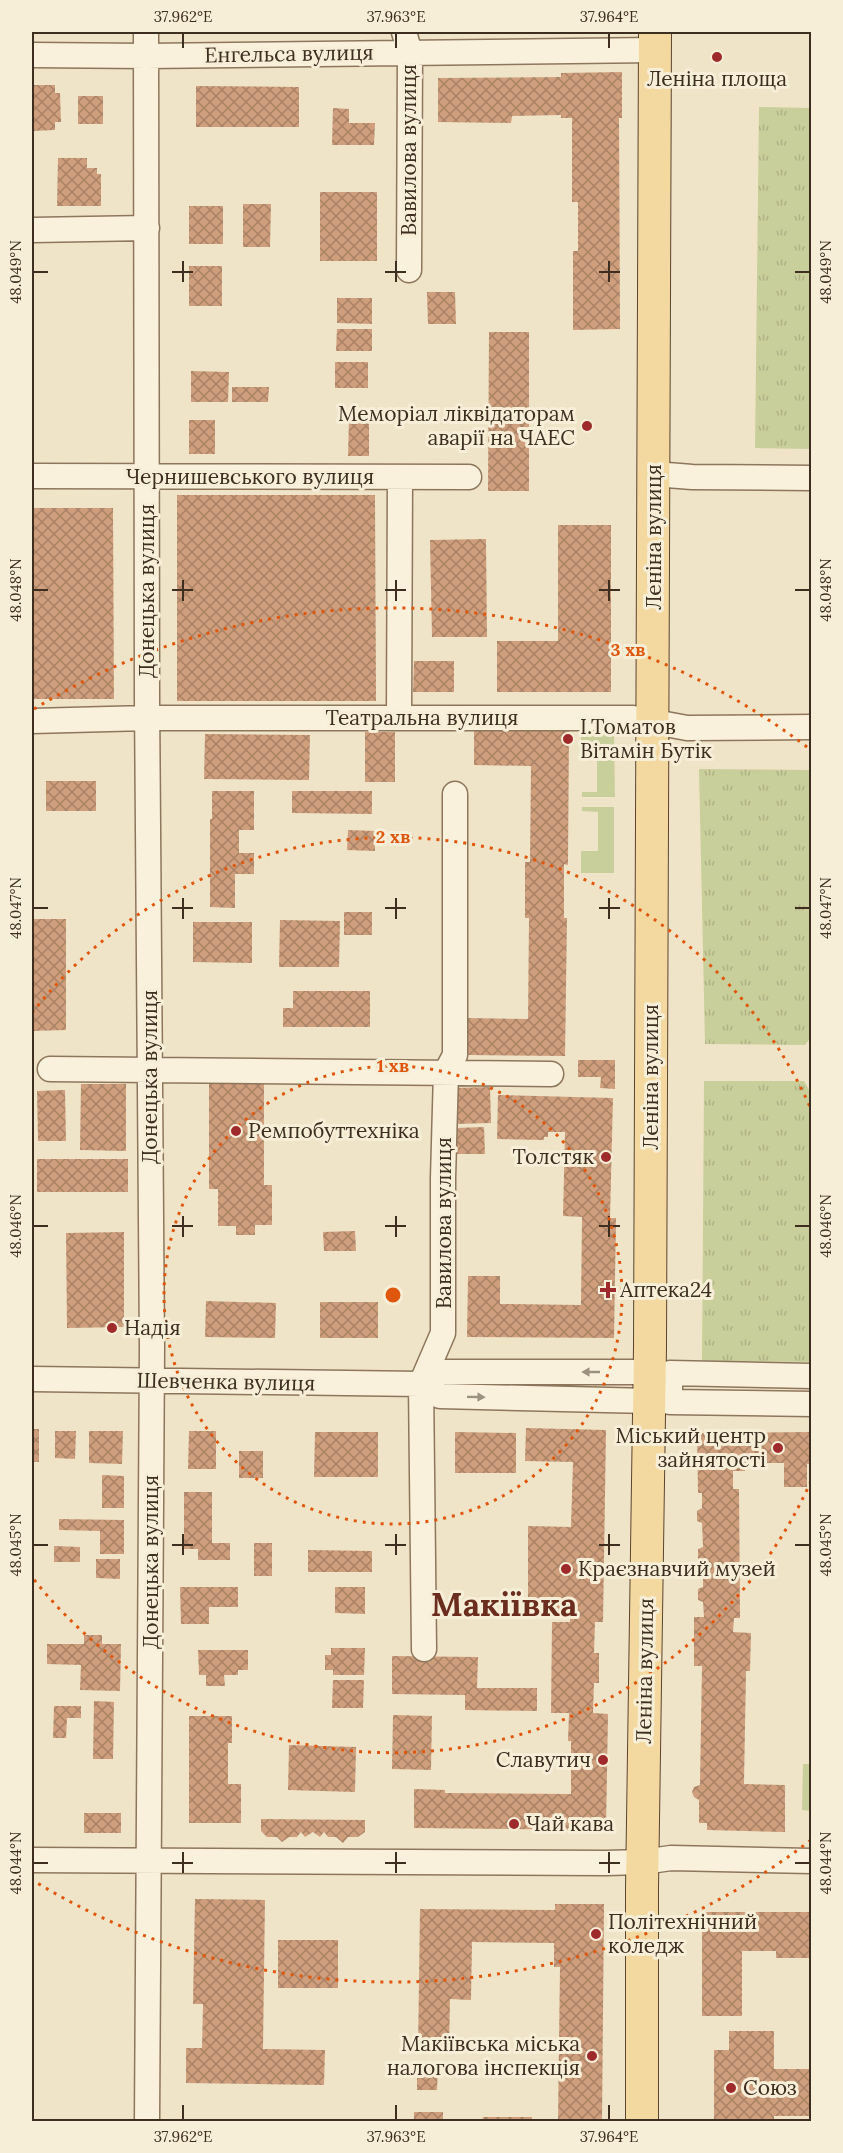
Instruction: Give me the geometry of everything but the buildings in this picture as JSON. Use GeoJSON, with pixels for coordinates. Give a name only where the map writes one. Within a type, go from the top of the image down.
{"type":"FeatureCollection","features":[{"type":"Feature","properties":{"kind":"main road","name":"Леніна вулиця"},"geometry":{"type":"LineString","coordinates":[[642,2121],[649,1386],[655,41]]}},
{"type":"Feature","properties":{"kind":"street","name":"Донецька вулиця"},"geometry":{"type":"LineString","coordinates":[[146,32],[147,718],[152,1381],[147,2121]]}},
{"type":"Feature","properties":{"kind":"street","name":"Енгельса вулиця"},"geometry":{"type":"LineString","coordinates":[[32,54],[146,56],[407,42],[655,41]]}},
{"type":"Feature","properties":{"kind":"street","name":"Вавилова вулиця"},"geometry":{"type":"LineString","coordinates":[[407,42],[409,270]]}},
{"type":"Feature","properties":{"kind":"street"},"geometry":{"type":"LineString","coordinates":[[32,230],[147,228]]}},
{"type":"Feature","properties":{"kind":"street"},"geometry":{"type":"LineString","coordinates":[[654,474],[692,477],[812,478]]}},
{"type":"Feature","properties":{"kind":"street","name":"Чернишевського вулиця"},"geometry":{"type":"LineString","coordinates":[[32,476],[470,477]]}},
{"type":"Feature","properties":{"kind":"street"},"geometry":{"type":"LineString","coordinates":[[399,718],[400,477]]}},
{"type":"Feature","properties":{"kind":"street","name":"Театральна вулиця"},"geometry":{"type":"LineString","coordinates":[[32,722],[147,718],[633,718],[687,728],[812,727]]}},
{"type":"Feature","properties":{"kind":"street","name":"Вавилова вулиця"},"geometry":{"type":"LineString","coordinates":[[424,1649],[421,1384],[443,1333],[446,1071],[455,1055],[454,794]]}},
{"type":"Feature","properties":{"kind":"street"},"geometry":{"type":"LineString","coordinates":[[50,1069],[446,1071],[551,1074]]}},
{"type":"Feature","properties":{"kind":"street"},"geometry":{"type":"LineString","coordinates":[[812,1376],[670,1373],[670,1402],[812,1404]]}},
{"type":"Feature","properties":{"kind":"street","name":"Шевченка вулиця"},"geometry":{"type":"LineString","coordinates":[[32,1379],[421,1384],[440,1396],[649,1386]]}},
{"type":"Feature","properties":{"kind":"street"},"geometry":{"type":"LineString","coordinates":[[32,1860],[643,1862],[671,1858],[812,1861]]}},
{"type":"Feature","properties":{"kind":"green space"},"geometry":{"type":"Polygon","coordinates":[[[759,107],[811,108],[811,449],[755,448],[759,107]]]}},
{"type":"Feature","properties":{"kind":"green space"},"geometry":{"type":"Polygon","coordinates":[[[581,732],[614,732],[615,797],[582,797],[582,792],[597,792],[597,753],[581,752],[581,732]]]}},
{"type":"Feature","properties":{"kind":"green space"},"geometry":{"type":"Polygon","coordinates":[[[699,769],[811,770],[812,1036],[805,1045],[705,1044],[699,769]]]}},
{"type":"Feature","properties":{"kind":"green space"},"geometry":{"type":"Polygon","coordinates":[[[582,807],[614,807],[614,873],[581,873],[581,851],[598,851],[598,812],[582,811],[582,807]]]}},
{"type":"Feature","properties":{"kind":"green space"},"geometry":{"type":"Polygon","coordinates":[[[704,1081],[804,1081],[811,1093],[811,1362],[702,1361],[704,1081]]]}},
{"type":"Feature","properties":{"kind":"green space"},"geometry":{"type":"Polygon","coordinates":[[[803,1764],[811,1764],[811,1811],[802,1810],[803,1764]]]}},
{"type":"Feature","properties":{"kind":"place","name":"Леніна площа"},"geometry":{"type":"Point","coordinates":[717,57]}},
{"type":"Feature","properties":{"kind":"place","name":"Меморіал ліквідаторам аварії на ЧАЕС"},"geometry":{"type":"Point","coordinates":[587,426]}},
{"type":"Feature","properties":{"kind":"place","name":"І.Томатов Вітамін Бутік"},"geometry":{"type":"Point","coordinates":[568,739]}},
{"type":"Feature","properties":{"kind":"place","name":"Ремпобуттехніка"},"geometry":{"type":"Point","coordinates":[236,1131]}},
{"type":"Feature","properties":{"kind":"place","name":"Толстяк"},"geometry":{"type":"Point","coordinates":[606,1157]}},
{"type":"Feature","properties":{"kind":"place","name":"Аптека24"},"geometry":{"type":"Point","coordinates":[608,1290]}},
{"type":"Feature","properties":{"kind":"place","name":"Надія"},"geometry":{"type":"Point","coordinates":[112,1328]}},
{"type":"Feature","properties":{"kind":"place","name":"Міський центр зайнятості"},"geometry":{"type":"Point","coordinates":[778,1448]}},
{"type":"Feature","properties":{"kind":"place","name":"Краєзнавчий музей"},"geometry":{"type":"Point","coordinates":[566,1569]}},
{"type":"Feature","properties":{"kind":"place","name":"Славутич"},"geometry":{"type":"Point","coordinates":[603,1760]}},
{"type":"Feature","properties":{"kind":"place","name":"Чай кава"},"geometry":{"type":"Point","coordinates":[514,1824]}},
{"type":"Feature","properties":{"kind":"place","name":"Полiтехнiчний коледж"},"geometry":{"type":"Point","coordinates":[596,1934]}},
{"type":"Feature","properties":{"kind":"place","name":"Макіївська міська налогова інспекція"},"geometry":{"type":"Point","coordinates":[592,2056]}},
{"type":"Feature","properties":{"kind":"place","name":"Союз"},"geometry":{"type":"Point","coordinates":[731,2088]}},
{"type":"Feature","properties":{"kind":"district","name":"Макіївка"},"geometry":{"type":"Point","coordinates":[504,1604]}}]}
